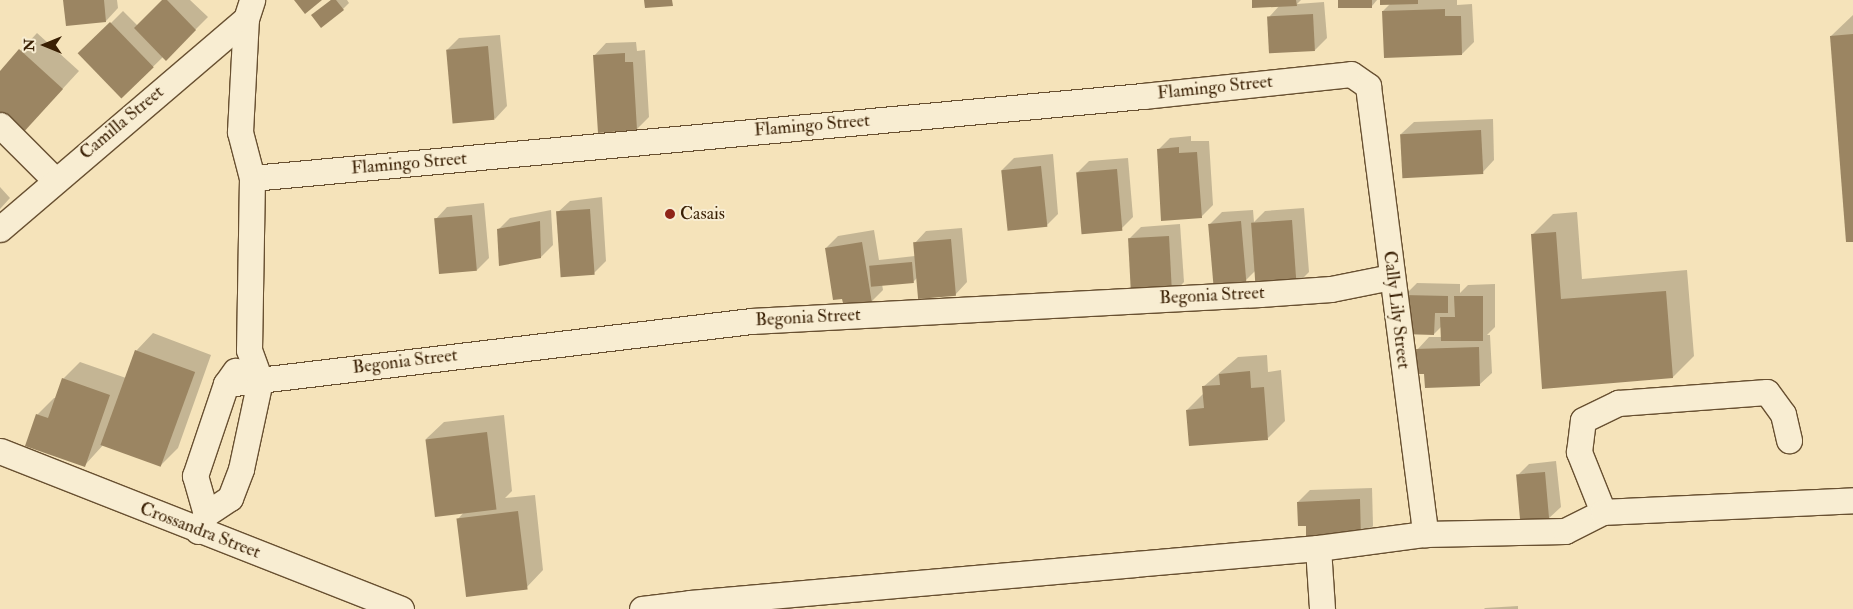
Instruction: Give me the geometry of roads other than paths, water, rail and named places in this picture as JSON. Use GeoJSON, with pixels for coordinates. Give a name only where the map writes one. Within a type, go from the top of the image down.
{"type":"FeatureCollection","features":[{"type":"Feature","properties":{"kind":"street"},"geometry":{"type":"LineString","coordinates":[[202,522],[230,498],[241,469],[260,380],[249,350],[252,178],[240,132],[249,9]]}},
{"type":"Feature","properties":{"kind":"street","name":"Camilla Street"},"geometry":{"type":"LineString","coordinates":[[0,229],[249,9]]}},
{"type":"Feature","properties":{"kind":"street","name":"Flamingo Street"},"geometry":{"type":"LineString","coordinates":[[252,178],[1143,96],[1351,74],[1368,86]]}},
{"type":"Feature","properties":{"kind":"street","name":"Cally Lily Street"},"geometry":{"type":"LineString","coordinates":[[1368,86],[1425,534]]}},
{"type":"Feature","properties":{"kind":"street"},"geometry":{"type":"LineString","coordinates":[[0,125],[55,180]]}},
{"type":"Feature","properties":{"kind":"street","name":"Begonia Street"},"geometry":{"type":"LineString","coordinates":[[226,384],[751,321],[1260,294],[1331,289],[1391,277]]}},
{"type":"Feature","properties":{"kind":"street"},"geometry":{"type":"LineString","coordinates":[[202,522],[196,476],[226,384],[249,350]]}},
{"type":"Feature","properties":{"kind":"street"},"geometry":{"type":"LineString","coordinates":[[1603,512],[1579,452],[1583,420],[1618,403],[1767,392],[1783,414],[1789,440]]}},
{"type":"Feature","properties":{"kind":"street","name":"Crossandra Street"},"geometry":{"type":"LineString","coordinates":[[0,451],[202,522],[401,609]]}},
{"type":"Feature","properties":{"kind":"street"},"geometry":{"type":"LineString","coordinates":[[642,609],[690,603],[874,598],[1318,548],[1425,534],[1565,531],[1603,512],[1853,500]]}},
{"type":"Feature","properties":{"kind":"street"},"geometry":{"type":"LineString","coordinates":[[1318,548],[1322,609]]}},
{"type":"Feature","properties":{"kind":"place","name":"Casais"},"geometry":{"type":"Point","coordinates":[670,214]}}]}
